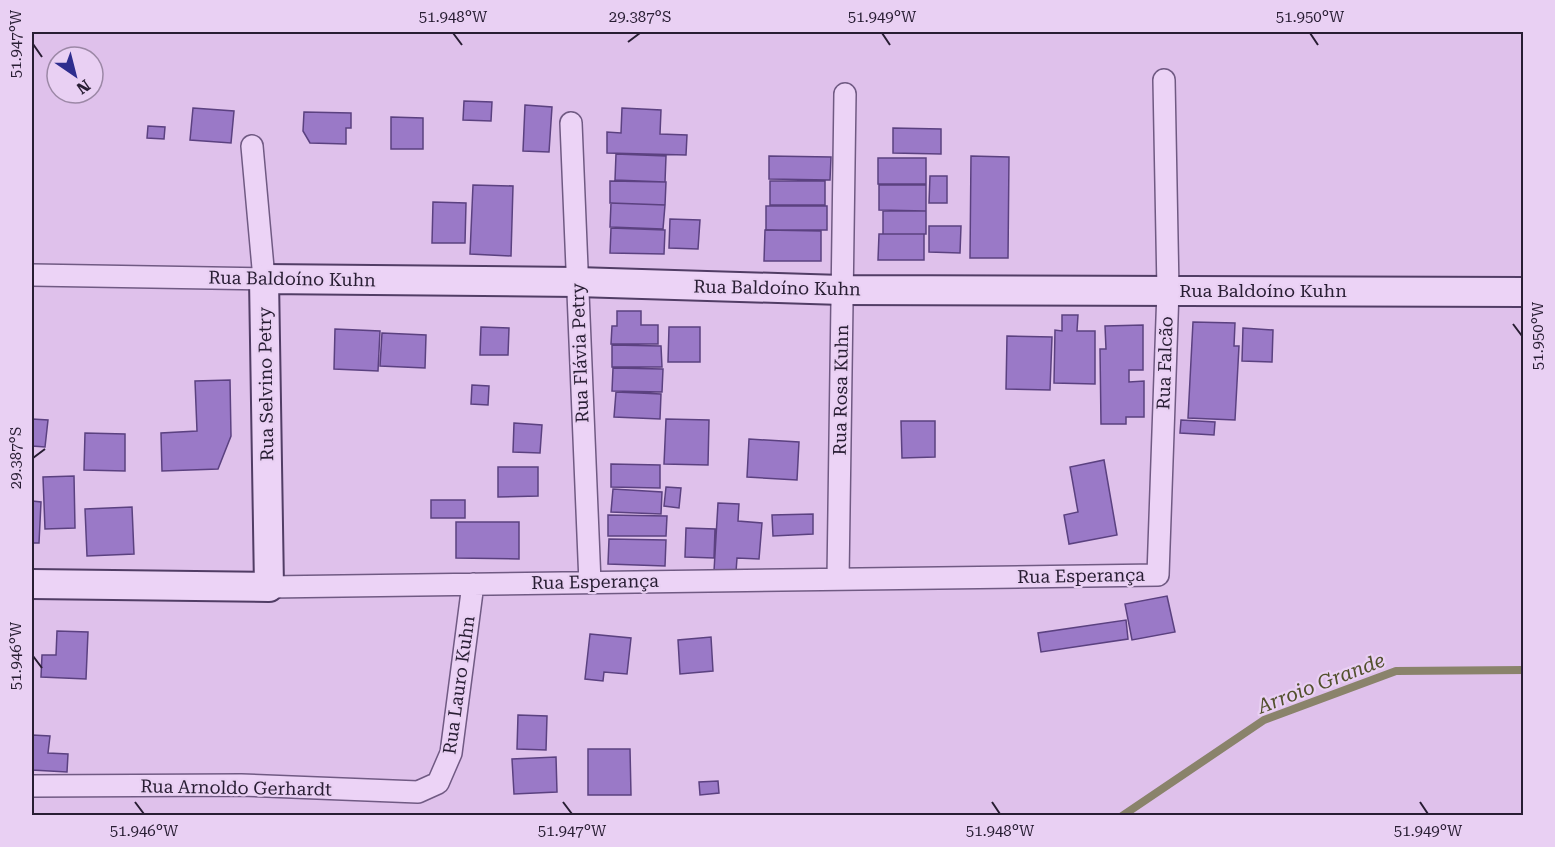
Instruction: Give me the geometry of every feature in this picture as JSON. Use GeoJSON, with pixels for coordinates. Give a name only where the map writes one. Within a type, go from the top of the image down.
{"type":"FeatureCollection","features":[{"type":"Feature","properties":{"kind":"street","name":"Rua Falcão"},"geometry":{"type":"LineString","coordinates":[[1158,575],[1168,290],[1164,80]]}},
{"type":"Feature","properties":{"kind":"street","name":"Rua Rosa Kuhn"},"geometry":{"type":"LineString","coordinates":[[838,579],[845,94]]}},
{"type":"Feature","properties":{"kind":"street","name":"Rua Flávia Petry"},"geometry":{"type":"LineString","coordinates":[[571,123],[590,582]]}},
{"type":"Feature","properties":{"kind":"street","name":"Rua Selvino Petry"},"geometry":{"type":"LineString","coordinates":[[252,146],[264,279],[269,587]]}},
{"type":"Feature","properties":{"kind":"street","name":"Rua Baldoíno Kuhn"},"geometry":{"type":"LineString","coordinates":[[32,275],[577,282],[842,290],[1524,291]]}},
{"type":"Feature","properties":{"kind":"street","name":"Rua Esperança"},"geometry":{"type":"LineString","coordinates":[[32,584],[269,587],[1158,575]]}},
{"type":"Feature","properties":{"kind":"street","name":"Rua Lauro Kuhn"},"geometry":{"type":"LineString","coordinates":[[438,783],[451,753],[473,584]]}},
{"type":"Feature","properties":{"kind":"street","name":"Rua Arnoldo Gerhardt"},"geometry":{"type":"LineString","coordinates":[[32,786],[241,785],[418,792],[438,783]]}},
{"type":"Feature","properties":{"kind":"building"},"geometry":{"type":"Polygon","coordinates":[[[464,101],[492,102],[491,121],[463,120],[464,101]]]}},
{"type":"Feature","properties":{"kind":"building"},"geometry":{"type":"Polygon","coordinates":[[[525,105],[552,107],[549,152],[523,151],[525,105]]]}},
{"type":"Feature","properties":{"kind":"building"},"geometry":{"type":"Polygon","coordinates":[[[193,108],[234,111],[231,143],[190,140],[193,108]]]}},
{"type":"Feature","properties":{"kind":"building"},"geometry":{"type":"Polygon","coordinates":[[[622,108],[661,110],[660,134],[687,135],[686,155],[607,153],[607,132],[621,133],[622,108]]]}},
{"type":"Feature","properties":{"kind":"building"},"geometry":{"type":"Polygon","coordinates":[[[304,112],[351,113],[351,128],[346,128],[346,144],[310,143],[303,131],[304,112]]]}},
{"type":"Feature","properties":{"kind":"building"},"geometry":{"type":"Polygon","coordinates":[[[391,117],[423,118],[423,149],[391,149],[391,117]]]}},
{"type":"Feature","properties":{"kind":"building"},"geometry":{"type":"Polygon","coordinates":[[[148,126],[165,127],[164,139],[147,138],[148,126]]]}},
{"type":"Feature","properties":{"kind":"building"},"geometry":{"type":"Polygon","coordinates":[[[893,128],[941,129],[941,154],[893,153],[893,128]]]}},
{"type":"Feature","properties":{"kind":"building"},"geometry":{"type":"Polygon","coordinates":[[[616,154],[666,156],[665,182],[615,180],[616,154]]]}},
{"type":"Feature","properties":{"kind":"building"},"geometry":{"type":"Polygon","coordinates":[[[769,156],[831,157],[830,180],[769,179],[769,156]]]}},
{"type":"Feature","properties":{"kind":"building"},"geometry":{"type":"Polygon","coordinates":[[[971,156],[1009,157],[1008,258],[970,258],[971,156]]]}},
{"type":"Feature","properties":{"kind":"building"},"geometry":{"type":"Polygon","coordinates":[[[878,158],[926,158],[926,184],[878,184],[878,158]]]}},
{"type":"Feature","properties":{"kind":"building"},"geometry":{"type":"Polygon","coordinates":[[[930,176],[947,176],[947,203],[929,203],[930,176]]]}},
{"type":"Feature","properties":{"kind":"building"},"geometry":{"type":"Polygon","coordinates":[[[610,181],[666,182],[665,205],[610,203],[610,181]]]}},
{"type":"Feature","properties":{"kind":"building"},"geometry":{"type":"Polygon","coordinates":[[[770,181],[825,181],[825,205],[770,205],[770,181]]]}},
{"type":"Feature","properties":{"kind":"building"},"geometry":{"type":"Polygon","coordinates":[[[473,185],[513,186],[511,256],[470,254],[473,185]]]}},
{"type":"Feature","properties":{"kind":"building"},"geometry":{"type":"Polygon","coordinates":[[[879,185],[926,185],[926,211],[879,210],[879,185]]]}},
{"type":"Feature","properties":{"kind":"building"},"geometry":{"type":"Polygon","coordinates":[[[433,202],[466,203],[465,243],[432,243],[433,202]]]}},
{"type":"Feature","properties":{"kind":"building"},"geometry":{"type":"Polygon","coordinates":[[[611,203],[665,205],[663,229],[610,227],[611,203]]]}},
{"type":"Feature","properties":{"kind":"building"},"geometry":{"type":"Polygon","coordinates":[[[766,206],[827,206],[827,230],[766,230],[766,206]]]}},
{"type":"Feature","properties":{"kind":"building"},"geometry":{"type":"Polygon","coordinates":[[[883,211],[926,211],[926,234],[883,234],[883,211]]]}},
{"type":"Feature","properties":{"kind":"building"},"geometry":{"type":"Polygon","coordinates":[[[670,219],[700,220],[698,249],[669,248],[670,219]]]}},
{"type":"Feature","properties":{"kind":"building"},"geometry":{"type":"Polygon","coordinates":[[[929,226],[961,226],[960,253],[929,252],[929,226]]]}},
{"type":"Feature","properties":{"kind":"building"},"geometry":{"type":"Polygon","coordinates":[[[611,228],[665,230],[664,254],[610,253],[611,228]]]}},
{"type":"Feature","properties":{"kind":"building"},"geometry":{"type":"Polygon","coordinates":[[[765,230],[821,231],[821,261],[764,261],[765,230]]]}},
{"type":"Feature","properties":{"kind":"building"},"geometry":{"type":"Polygon","coordinates":[[[879,234],[924,234],[924,260],[878,260],[879,234]]]}},
{"type":"Feature","properties":{"kind":"building"},"geometry":{"type":"Polygon","coordinates":[[[617,311],[641,311],[641,325],[658,325],[658,344],[611,344],[612,326],[617,326],[617,311]]]}},
{"type":"Feature","properties":{"kind":"building"},"geometry":{"type":"Polygon","coordinates":[[[1062,315],[1078,315],[1077,331],[1095,331],[1095,384],[1054,383],[1055,330],[1062,331],[1062,315]]]}},
{"type":"Feature","properties":{"kind":"building"},"geometry":{"type":"Polygon","coordinates":[[[1193,322],[1235,323],[1234,346],[1239,346],[1235,420],[1188,418],[1193,322]]]}},
{"type":"Feature","properties":{"kind":"building"},"geometry":{"type":"Polygon","coordinates":[[[1143,325],[1143,370],[1129,370],[1129,382],[1144,381],[1144,417],[1126,417],[1126,424],[1101,424],[1100,349],[1106,349],[1105,326],[1143,325]]]}},
{"type":"Feature","properties":{"kind":"building"},"geometry":{"type":"Polygon","coordinates":[[[481,327],[509,328],[508,355],[480,355],[481,327]]]}},
{"type":"Feature","properties":{"kind":"building"},"geometry":{"type":"Polygon","coordinates":[[[669,327],[700,327],[700,362],[668,362],[669,327]]]}},
{"type":"Feature","properties":{"kind":"building"},"geometry":{"type":"Polygon","coordinates":[[[1243,328],[1273,330],[1272,362],[1242,361],[1243,328]]]}},
{"type":"Feature","properties":{"kind":"building"},"geometry":{"type":"Polygon","coordinates":[[[335,329],[380,331],[378,371],[334,369],[335,329]]]}},
{"type":"Feature","properties":{"kind":"building"},"geometry":{"type":"Polygon","coordinates":[[[382,333],[426,335],[425,368],[380,366],[382,333]]]}},
{"type":"Feature","properties":{"kind":"building"},"geometry":{"type":"Polygon","coordinates":[[[1007,336],[1052,337],[1050,390],[1006,389],[1007,336]]]}},
{"type":"Feature","properties":{"kind":"building"},"geometry":{"type":"Polygon","coordinates":[[[612,345],[661,346],[662,367],[612,367],[612,345]]]}},
{"type":"Feature","properties":{"kind":"building"},"geometry":{"type":"Polygon","coordinates":[[[613,368],[663,369],[662,392],[612,391],[613,368]]]}},
{"type":"Feature","properties":{"kind":"building"},"geometry":{"type":"Polygon","coordinates":[[[230,380],[231,436],[218,469],[162,471],[161,433],[197,431],[195,381],[230,380]]]}},
{"type":"Feature","properties":{"kind":"building"},"geometry":{"type":"Polygon","coordinates":[[[472,385],[489,386],[488,405],[471,404],[472,385]]]}},
{"type":"Feature","properties":{"kind":"building"},"geometry":{"type":"Polygon","coordinates":[[[616,392],[661,394],[660,419],[614,417],[616,392]]]}},
{"type":"Feature","properties":{"kind":"building"},"geometry":{"type":"Polygon","coordinates":[[[32,419],[48,420],[45,447],[32,446],[32,419]]]}},
{"type":"Feature","properties":{"kind":"building"},"geometry":{"type":"Polygon","coordinates":[[[666,419],[709,420],[708,465],[664,464],[666,419]]]}},
{"type":"Feature","properties":{"kind":"building"},"geometry":{"type":"Polygon","coordinates":[[[1181,420],[1215,422],[1214,435],[1180,433],[1181,420]]]}},
{"type":"Feature","properties":{"kind":"building"},"geometry":{"type":"Polygon","coordinates":[[[901,421],[935,421],[935,457],[902,458],[901,421]]]}},
{"type":"Feature","properties":{"kind":"building"},"geometry":{"type":"Polygon","coordinates":[[[514,423],[542,425],[540,453],[513,452],[514,423]]]}},
{"type":"Feature","properties":{"kind":"building"},"geometry":{"type":"Polygon","coordinates":[[[85,433],[125,434],[125,471],[84,470],[85,433]]]}},
{"type":"Feature","properties":{"kind":"building"},"geometry":{"type":"Polygon","coordinates":[[[749,439],[799,442],[797,480],[747,477],[749,439]]]}},
{"type":"Feature","properties":{"kind":"building"},"geometry":{"type":"Polygon","coordinates":[[[1104,460],[1117,535],[1069,544],[1064,515],[1078,512],[1070,467],[1104,460]]]}},
{"type":"Feature","properties":{"kind":"building"},"geometry":{"type":"Polygon","coordinates":[[[611,464],[660,465],[660,488],[611,487],[611,464]]]}},
{"type":"Feature","properties":{"kind":"building"},"geometry":{"type":"Polygon","coordinates":[[[498,467],[538,467],[538,496],[498,497],[498,467]]]}},
{"type":"Feature","properties":{"kind":"building"},"geometry":{"type":"Polygon","coordinates":[[[74,476],[75,528],[45,529],[43,477],[74,476]]]}},
{"type":"Feature","properties":{"kind":"building"},"geometry":{"type":"Polygon","coordinates":[[[666,487],[681,488],[679,508],[664,506],[666,487]]]}},
{"type":"Feature","properties":{"kind":"building"},"geometry":{"type":"Polygon","coordinates":[[[613,489],[662,492],[661,514],[611,512],[613,489]]]}},
{"type":"Feature","properties":{"kind":"building"},"geometry":{"type":"Polygon","coordinates":[[[431,500],[465,500],[465,518],[431,518],[431,500]]]}},
{"type":"Feature","properties":{"kind":"building"},"geometry":{"type":"Polygon","coordinates":[[[32,501],[41,502],[39,543],[32,543],[32,501]]]}},
{"type":"Feature","properties":{"kind":"building"},"geometry":{"type":"Polygon","coordinates":[[[718,503],[739,504],[738,521],[762,523],[759,559],[737,558],[736,572],[714,571],[718,503]]]}},
{"type":"Feature","properties":{"kind":"building"},"geometry":{"type":"Polygon","coordinates":[[[132,507],[134,554],[87,556],[85,509],[132,507]]]}},
{"type":"Feature","properties":{"kind":"building"},"geometry":{"type":"Polygon","coordinates":[[[813,514],[813,534],[773,536],[772,515],[813,514]]]}},
{"type":"Feature","properties":{"kind":"building"},"geometry":{"type":"Polygon","coordinates":[[[608,515],[667,516],[666,536],[608,536],[608,515]]]}},
{"type":"Feature","properties":{"kind":"building"},"geometry":{"type":"Polygon","coordinates":[[[456,522],[519,522],[519,559],[456,558],[456,522]]]}},
{"type":"Feature","properties":{"kind":"building"},"geometry":{"type":"Polygon","coordinates":[[[686,528],[715,529],[714,558],[685,557],[686,528]]]}},
{"type":"Feature","properties":{"kind":"building"},"geometry":{"type":"Polygon","coordinates":[[[609,539],[666,540],[665,566],[608,564],[609,539]]]}},
{"type":"Feature","properties":{"kind":"building"},"geometry":{"type":"Polygon","coordinates":[[[1167,596],[1175,632],[1132,640],[1125,604],[1167,596]]]}},
{"type":"Feature","properties":{"kind":"building"},"geometry":{"type":"Polygon","coordinates":[[[1126,620],[1128,639],[1041,652],[1038,633],[1126,620]]]}},
{"type":"Feature","properties":{"kind":"building"},"geometry":{"type":"Polygon","coordinates":[[[57,631],[88,632],[86,679],[41,677],[42,655],[56,655],[57,631]]]}},
{"type":"Feature","properties":{"kind":"building"},"geometry":{"type":"Polygon","coordinates":[[[590,634],[631,638],[627,674],[604,672],[603,681],[585,679],[590,634]]]}},
{"type":"Feature","properties":{"kind":"building"},"geometry":{"type":"Polygon","coordinates":[[[711,637],[713,671],[680,674],[678,640],[711,637]]]}},
{"type":"Feature","properties":{"kind":"building"},"geometry":{"type":"Polygon","coordinates":[[[518,715],[547,716],[546,750],[517,749],[518,715]]]}},
{"type":"Feature","properties":{"kind":"building"},"geometry":{"type":"Polygon","coordinates":[[[32,735],[50,736],[48,753],[68,754],[67,772],[32,770],[32,735]]]}},
{"type":"Feature","properties":{"kind":"building"},"geometry":{"type":"Polygon","coordinates":[[[588,749],[630,749],[631,795],[588,795],[588,749]]]}},
{"type":"Feature","properties":{"kind":"building"},"geometry":{"type":"Polygon","coordinates":[[[556,757],[557,792],[514,794],[512,759],[556,757]]]}},
{"type":"Feature","properties":{"kind":"building"},"geometry":{"type":"Polygon","coordinates":[[[718,781],[719,793],[700,795],[699,782],[718,781]]]}},
{"type":"Feature","properties":{"kind":"waterway","name":"Arroio Grande"},"geometry":{"type":"LineString","coordinates":[[1122,816],[1264,720],[1396,671],[1524,670]]}}]}
